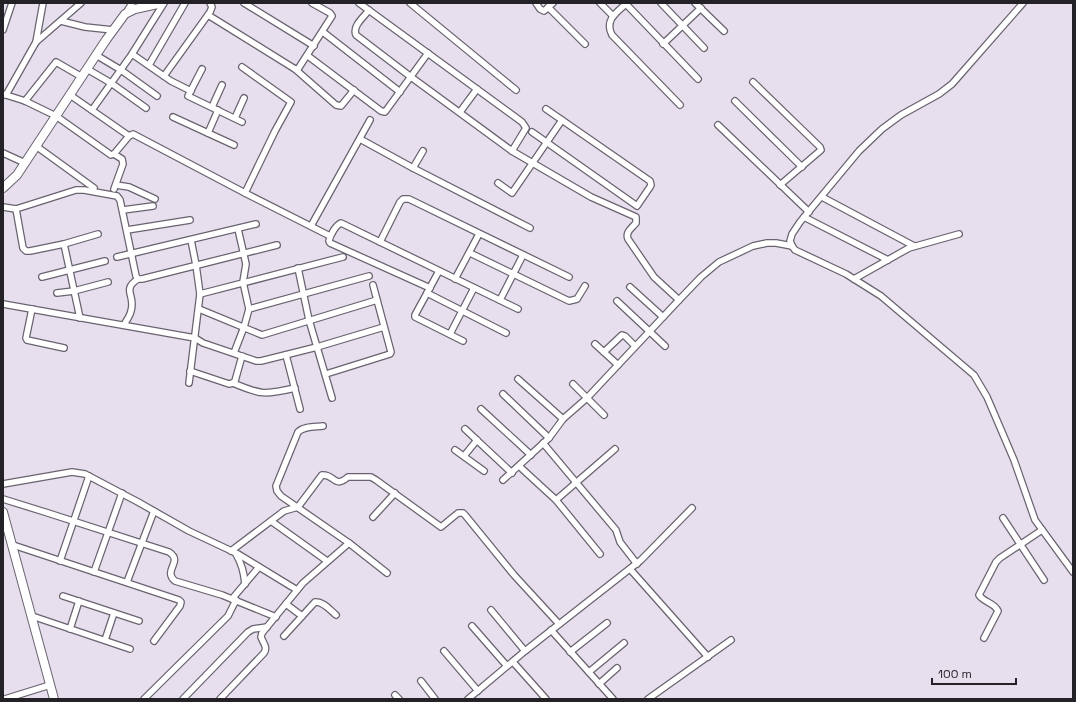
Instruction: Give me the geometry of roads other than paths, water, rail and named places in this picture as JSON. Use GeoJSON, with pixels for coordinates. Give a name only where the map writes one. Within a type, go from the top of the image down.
{"type":"FeatureCollection","features":[{"type":"Feature","properties":{"kind":"main road"},"geometry":{"type":"LineString","coordinates":[[3,188],[17,175],[96,55],[125,14],[135,9],[163,3]]}},
{"type":"Feature","properties":{"kind":"main road"},"geometry":{"type":"LineString","coordinates":[[3,512],[54,699]]}},
{"type":"Feature","properties":{"kind":"street"},"geometry":{"type":"LineString","coordinates":[[3,30],[12,3]]}},
{"type":"Feature","properties":{"kind":"street"},"geometry":{"type":"LineString","coordinates":[[36,42],[43,3]]}},
{"type":"Feature","properties":{"kind":"street"},"geometry":{"type":"LineString","coordinates":[[81,3],[36,42],[4,94],[25,101],[56,116],[103,150],[122,159],[123,164],[115,187],[129,187],[155,199]]}},
{"type":"Feature","properties":{"kind":"street"},"geometry":{"type":"LineString","coordinates":[[125,14],[132,3]]}},
{"type":"Feature","properties":{"kind":"street"},"geometry":{"type":"LineString","coordinates":[[92,110],[132,54],[163,3]]}},
{"type":"Feature","properties":{"kind":"street"},"geometry":{"type":"LineString","coordinates":[[149,65],[185,3]]}},
{"type":"Feature","properties":{"kind":"street"},"geometry":{"type":"LineString","coordinates":[[164,76],[208,15],[212,7],[210,3]]}},
{"type":"Feature","properties":{"kind":"street"},"geometry":{"type":"LineString","coordinates":[[244,3],[314,46]]}},
{"type":"Feature","properties":{"kind":"street"},"geometry":{"type":"LineString","coordinates":[[295,69],[298,69],[308,56],[332,16],[330,13],[312,3]]}},
{"type":"Feature","properties":{"kind":"street"},"geometry":{"type":"LineString","coordinates":[[359,3],[525,125],[524,132],[512,151]]}},
{"type":"Feature","properties":{"kind":"street"},"geometry":{"type":"LineString","coordinates":[[410,3],[516,90]]}},
{"type":"Feature","properties":{"kind":"street"},"geometry":{"type":"LineString","coordinates":[[536,3],[542,11],[551,5],[585,44]]}},
{"type":"Feature","properties":{"kind":"street"},"geometry":{"type":"LineString","coordinates":[[600,3],[612,16]]}},
{"type":"Feature","properties":{"kind":"street"},"geometry":{"type":"LineString","coordinates":[[661,3],[704,48]]}},
{"type":"Feature","properties":{"kind":"street"},"geometry":{"type":"LineString","coordinates":[[695,3],[724,31]]}},
{"type":"Feature","properties":{"kind":"street"},"geometry":{"type":"LineString","coordinates":[[1023,3],[952,84],[939,94],[901,115],[859,151],[792,234],[790,240],[792,246],[801,254],[846,274],[881,296],[974,375],[981,385],[999,424],[1014,460],[1035,520],[1073,572]]}},
{"type":"Feature","properties":{"kind":"street"},"geometry":{"type":"LineString","coordinates":[[680,105],[612,35],[609,30],[609,24],[612,16],[627,4],[663,44],[698,79]]}},
{"type":"Feature","properties":{"kind":"street"},"geometry":{"type":"LineString","coordinates":[[663,44],[701,8]]}},
{"type":"Feature","properties":{"kind":"street"},"geometry":{"type":"LineString","coordinates":[[369,10],[356,28],[356,35],[512,151],[591,197],[636,217],[636,223],[628,233],[628,239],[654,277],[678,300]]}},
{"type":"Feature","properties":{"kind":"street"},"geometry":{"type":"LineString","coordinates":[[208,15],[295,69],[336,105],[341,106],[354,90]]}},
{"type":"Feature","properties":{"kind":"street"},"geometry":{"type":"LineString","coordinates":[[61,21],[85,27],[113,30]]}},
{"type":"Feature","properties":{"kind":"street"},"geometry":{"type":"LineString","coordinates":[[323,32],[400,92]]}},
{"type":"Feature","properties":{"kind":"street"},"geometry":{"type":"LineString","coordinates":[[308,56],[381,111],[385,112],[428,53]]}},
{"type":"Feature","properties":{"kind":"street"},"geometry":{"type":"LineString","coordinates":[[132,54],[171,81],[191,91]]}},
{"type":"Feature","properties":{"kind":"street"},"geometry":{"type":"LineString","coordinates":[[96,55],[121,70],[157,96]]}},
{"type":"Feature","properties":{"kind":"street"},"geometry":{"type":"LineString","coordinates":[[25,101],[56,62],[111,83],[146,108]]}},
{"type":"Feature","properties":{"kind":"street"},"geometry":{"type":"LineString","coordinates":[[242,67],[291,102],[274,131],[245,193]]}},
{"type":"Feature","properties":{"kind":"street"},"geometry":{"type":"LineString","coordinates":[[202,69],[188,96],[242,122]]}},
{"type":"Feature","properties":{"kind":"street"},"geometry":{"type":"LineString","coordinates":[[753,82],[821,150],[780,185]]}},
{"type":"Feature","properties":{"kind":"street"},"geometry":{"type":"LineString","coordinates":[[212,107],[222,85]]}},
{"type":"Feature","properties":{"kind":"street"},"geometry":{"type":"LineString","coordinates":[[460,112],[477,89]]}},
{"type":"Feature","properties":{"kind":"street"},"geometry":{"type":"LineString","coordinates":[[70,95],[129,136]]}},
{"type":"Feature","properties":{"kind":"street"},"geometry":{"type":"LineString","coordinates":[[235,118],[244,98]]}},
{"type":"Feature","properties":{"kind":"street"},"geometry":{"type":"LineString","coordinates":[[735,101],[802,167]]}},
{"type":"Feature","properties":{"kind":"street"},"geometry":{"type":"LineString","coordinates":[[532,132],[636,205],[638,205],[650,187],[650,181],[546,109]]}},
{"type":"Feature","properties":{"kind":"street"},"geometry":{"type":"LineString","coordinates":[[208,133],[218,110]]}},
{"type":"Feature","properties":{"kind":"street"},"geometry":{"type":"LineString","coordinates":[[173,117],[234,145]]}},
{"type":"Feature","properties":{"kind":"street"},"geometry":{"type":"LineString","coordinates":[[311,226],[370,120]]}},
{"type":"Feature","properties":{"kind":"street"},"geometry":{"type":"LineString","coordinates":[[498,183],[512,193],[562,120]]}},
{"type":"Feature","properties":{"kind":"street"},"geometry":{"type":"LineString","coordinates":[[718,125],[780,185],[807,215],[888,260]]}},
{"type":"Feature","properties":{"kind":"street"},"geometry":{"type":"LineString","coordinates":[[114,154],[129,136],[133,134],[330,236]]}},
{"type":"Feature","properties":{"kind":"street"},"geometry":{"type":"LineString","coordinates":[[360,139],[530,228]]}},
{"type":"Feature","properties":{"kind":"street"},"geometry":{"type":"LineString","coordinates":[[36,146],[94,188]]}},
{"type":"Feature","properties":{"kind":"street"},"geometry":{"type":"LineString","coordinates":[[413,168],[423,150]]}},
{"type":"Feature","properties":{"kind":"street"},"geometry":{"type":"LineString","coordinates":[[3,153],[24,164]]}},
{"type":"Feature","properties":{"kind":"street"},"geometry":{"type":"LineString","coordinates":[[3,207],[16,209],[76,190],[117,196],[120,200],[138,279]]}},
{"type":"Feature","properties":{"kind":"street"},"geometry":{"type":"LineString","coordinates":[[822,197],[914,246]]}},
{"type":"Feature","properties":{"kind":"street"},"geometry":{"type":"LineString","coordinates":[[380,242],[400,202],[405,198],[569,277]]}},
{"type":"Feature","properties":{"kind":"street"},"geometry":{"type":"LineString","coordinates":[[122,210],[153,206]]}},
{"type":"Feature","properties":{"kind":"street"},"geometry":{"type":"LineString","coordinates":[[16,209],[23,248],[26,251],[64,244],[98,234]]}},
{"type":"Feature","properties":{"kind":"street"},"geometry":{"type":"LineString","coordinates":[[127,230],[190,220]]}},
{"type":"Feature","properties":{"kind":"street"},"geometry":{"type":"LineString","coordinates":[[506,333],[463,311],[428,290],[330,243],[330,236],[338,224],[341,223],[518,309]]}},
{"type":"Feature","properties":{"kind":"street"},"geometry":{"type":"LineString","coordinates":[[117,257],[256,224]]}},
{"type":"Feature","properties":{"kind":"street"},"geometry":{"type":"LineString","coordinates":[[234,353],[244,328],[249,309],[243,282],[246,269],[244,254],[238,229]]}},
{"type":"Feature","properties":{"kind":"street"},"geometry":{"type":"LineString","coordinates":[[455,279],[480,234]]}},
{"type":"Feature","properties":{"kind":"street"},"geometry":{"type":"LineString","coordinates":[[854,279],[914,246],[959,234]]}},
{"type":"Feature","properties":{"kind":"street"},"geometry":{"type":"LineString","coordinates":[[188,383],[200,294],[191,240]]}},
{"type":"Feature","properties":{"kind":"street"},"geometry":{"type":"LineString","coordinates":[[503,480],[549,438],[563,419],[587,398],[701,277],[725,258],[753,246],[776,243],[792,246]]}},
{"type":"Feature","properties":{"kind":"street"},"geometry":{"type":"LineString","coordinates":[[64,244],[80,318]]}},
{"type":"Feature","properties":{"kind":"street"},"geometry":{"type":"LineString","coordinates":[[124,325],[131,311],[132,305],[129,287],[138,279],[277,245]]}},
{"type":"Feature","properties":{"kind":"street"},"geometry":{"type":"LineString","coordinates":[[470,253],[569,301],[577,299],[585,286]]}},
{"type":"Feature","properties":{"kind":"street"},"geometry":{"type":"LineString","coordinates":[[500,300],[523,255]]}},
{"type":"Feature","properties":{"kind":"street"},"geometry":{"type":"LineString","coordinates":[[200,294],[343,257]]}},
{"type":"Feature","properties":{"kind":"street"},"geometry":{"type":"LineString","coordinates":[[42,277],[105,261]]}},
{"type":"Feature","properties":{"kind":"street"},"geometry":{"type":"LineString","coordinates":[[298,268],[309,320],[332,398]]}},
{"type":"Feature","properties":{"kind":"street"},"geometry":{"type":"LineString","coordinates":[[439,271],[415,317],[463,341]]}},
{"type":"Feature","properties":{"kind":"street"},"geometry":{"type":"LineString","coordinates":[[249,309],[369,276]]}},
{"type":"Feature","properties":{"kind":"street"},"geometry":{"type":"LineString","coordinates":[[58,293],[74,291],[108,282]]}},
{"type":"Feature","properties":{"kind":"street"},"geometry":{"type":"LineString","coordinates":[[326,374],[390,354],[391,352],[373,286]]}},
{"type":"Feature","properties":{"kind":"street"},"geometry":{"type":"LineString","coordinates":[[630,287],[663,317]]}},
{"type":"Feature","properties":{"kind":"street"},"geometry":{"type":"LineString","coordinates":[[450,334],[474,288]]}},
{"type":"Feature","properties":{"kind":"street"},"geometry":{"type":"LineString","coordinates":[[199,309],[262,335],[377,300]]}},
{"type":"Feature","properties":{"kind":"street"},"geometry":{"type":"LineString","coordinates":[[616,301],[665,346]]}},
{"type":"Feature","properties":{"kind":"street"},"geometry":{"type":"LineString","coordinates":[[3,304],[195,338],[202,343],[262,361],[317,347],[384,327]]}},
{"type":"Feature","properties":{"kind":"street"},"geometry":{"type":"LineString","coordinates":[[32,310],[26,338],[27,340],[64,348]]}},
{"type":"Feature","properties":{"kind":"street"},"geometry":{"type":"LineString","coordinates":[[604,352],[622,335],[635,346]]}},
{"type":"Feature","properties":{"kind":"street"},"geometry":{"type":"LineString","coordinates":[[595,344],[618,365]]}},
{"type":"Feature","properties":{"kind":"street"},"geometry":{"type":"LineString","coordinates":[[286,355],[300,409]]}},
{"type":"Feature","properties":{"kind":"street"},"geometry":{"type":"LineString","coordinates":[[233,383],[235,381],[242,356]]}},
{"type":"Feature","properties":{"kind":"street"},"geometry":{"type":"LineString","coordinates":[[190,371],[229,384],[233,383],[251,391],[263,394],[272,394],[294,388]]}},
{"type":"Feature","properties":{"kind":"street"},"geometry":{"type":"LineString","coordinates":[[518,379],[563,419]]}},
{"type":"Feature","properties":{"kind":"street"},"geometry":{"type":"LineString","coordinates":[[573,384],[604,415]]}},
{"type":"Feature","properties":{"kind":"street"},"geometry":{"type":"LineString","coordinates":[[503,394],[549,438]]}},
{"type":"Feature","properties":{"kind":"street"},"geometry":{"type":"LineString","coordinates":[[481,409],[531,455]]}},
{"type":"Feature","properties":{"kind":"street"},"geometry":{"type":"LineString","coordinates":[[323,426],[305,428],[298,432],[276,486],[277,491],[281,496],[388,573]]}},
{"type":"Feature","properties":{"kind":"street"},"geometry":{"type":"LineString","coordinates":[[465,429],[512,473]]}},
{"type":"Feature","properties":{"kind":"street"},"geometry":{"type":"LineString","coordinates":[[464,456],[477,440]]}},
{"type":"Feature","properties":{"kind":"street"},"geometry":{"type":"LineString","coordinates":[[543,443],[616,530],[620,542],[637,564]]}},
{"type":"Feature","properties":{"kind":"street"},"geometry":{"type":"LineString","coordinates":[[556,500],[615,449]]}},
{"type":"Feature","properties":{"kind":"street"},"geometry":{"type":"LineString","coordinates":[[455,450],[484,471]]}},
{"type":"Feature","properties":{"kind":"street"},"geometry":{"type":"LineString","coordinates":[[519,466],[556,500],[600,554]]}},
{"type":"Feature","properties":{"kind":"street"},"geometry":{"type":"LineString","coordinates":[[3,484],[72,472],[89,476],[189,531],[259,566],[297,590]]}},
{"type":"Feature","properties":{"kind":"street"},"geometry":{"type":"LineString","coordinates":[[233,552],[284,511],[298,507],[322,475],[329,477],[338,483],[342,482],[348,477],[371,477],[441,527],[460,513],[465,515],[514,575],[559,624]]}},
{"type":"Feature","properties":{"kind":"street"},"geometry":{"type":"LineString","coordinates":[[60,560],[89,476]]}},
{"type":"Feature","properties":{"kind":"street"},"geometry":{"type":"LineString","coordinates":[[94,572],[122,493]]}},
{"type":"Feature","properties":{"kind":"street"},"geometry":{"type":"LineString","coordinates":[[373,517],[395,493]]}},
{"type":"Feature","properties":{"kind":"street"},"geometry":{"type":"LineString","coordinates":[[3,500],[169,552],[173,555],[175,562],[170,578],[175,581],[209,590],[234,599],[276,617]]}},
{"type":"Feature","properties":{"kind":"street"},"geometry":{"type":"LineString","coordinates":[[444,652],[474,696],[525,651],[637,564],[692,508]]}},
{"type":"Feature","properties":{"kind":"street"},"geometry":{"type":"LineString","coordinates":[[127,582],[154,512]]}},
{"type":"Feature","properties":{"kind":"street"},"geometry":{"type":"LineString","coordinates":[[1003,518],[1044,580]]}},
{"type":"Feature","properties":{"kind":"street"},"geometry":{"type":"LineString","coordinates":[[271,521],[327,561]]}},
{"type":"Feature","properties":{"kind":"street"},"geometry":{"type":"LineString","coordinates":[[984,638],[998,611],[996,607],[981,598],[980,593],[996,562],[1042,530]]}},
{"type":"Feature","properties":{"kind":"street"},"geometry":{"type":"LineString","coordinates":[[220,699],[264,653],[266,646],[261,637],[262,633],[297,590],[310,575],[349,544]]}},
{"type":"Feature","properties":{"kind":"street"},"geometry":{"type":"LineString","coordinates":[[13,545],[179,600],[180,602],[175,613],[154,641]]}},
{"type":"Feature","properties":{"kind":"street"},"geometry":{"type":"LineString","coordinates":[[233,552],[241,562],[245,584]]}},
{"type":"Feature","properties":{"kind":"street"},"geometry":{"type":"LineString","coordinates":[[144,699],[228,616],[234,599],[259,566]]}},
{"type":"Feature","properties":{"kind":"street"},"geometry":{"type":"LineString","coordinates":[[630,569],[708,657]]}},
{"type":"Feature","properties":{"kind":"street"},"geometry":{"type":"LineString","coordinates":[[63,596],[139,621]]}},
{"type":"Feature","properties":{"kind":"street"},"geometry":{"type":"LineString","coordinates":[[70,629],[79,601]]}},
{"type":"Feature","properties":{"kind":"street"},"geometry":{"type":"LineString","coordinates":[[284,636],[317,601],[336,615]]}},
{"type":"Feature","properties":{"kind":"street"},"geometry":{"type":"LineString","coordinates":[[286,604],[302,616]]}},
{"type":"Feature","properties":{"kind":"street"},"geometry":{"type":"LineString","coordinates":[[491,610],[525,651]]}},
{"type":"Feature","properties":{"kind":"street"},"geometry":{"type":"LineString","coordinates":[[105,640],[114,613]]}},
{"type":"Feature","properties":{"kind":"street"},"geometry":{"type":"LineString","coordinates":[[32,616],[130,649]]}},
{"type":"Feature","properties":{"kind":"street"},"geometry":{"type":"LineString","coordinates":[[570,652],[607,623]]}},
{"type":"Feature","properties":{"kind":"street"},"geometry":{"type":"LineString","coordinates":[[472,626],[507,666]]}},
{"type":"Feature","properties":{"kind":"street"},"geometry":{"type":"LineString","coordinates":[[183,699],[248,632],[253,629],[267,627]]}},
{"type":"Feature","properties":{"kind":"street"},"geometry":{"type":"LineString","coordinates":[[551,630],[613,699]]}},
{"type":"Feature","properties":{"kind":"street"},"geometry":{"type":"LineString","coordinates":[[648,699],[731,640]]}},
{"type":"Feature","properties":{"kind":"street"},"geometry":{"type":"LineString","coordinates":[[589,672],[624,642]]}},
{"type":"Feature","properties":{"kind":"street"},"geometry":{"type":"LineString","coordinates":[[513,662],[546,699]]}},
{"type":"Feature","properties":{"kind":"street"},"geometry":{"type":"LineString","coordinates":[[599,684],[617,668]]}},
{"type":"Feature","properties":{"kind":"street"},"geometry":{"type":"LineString","coordinates":[[421,681],[435,699]]}},
{"type":"Feature","properties":{"kind":"street"},"geometry":{"type":"LineString","coordinates":[[5,699],[50,685]]}}]}
